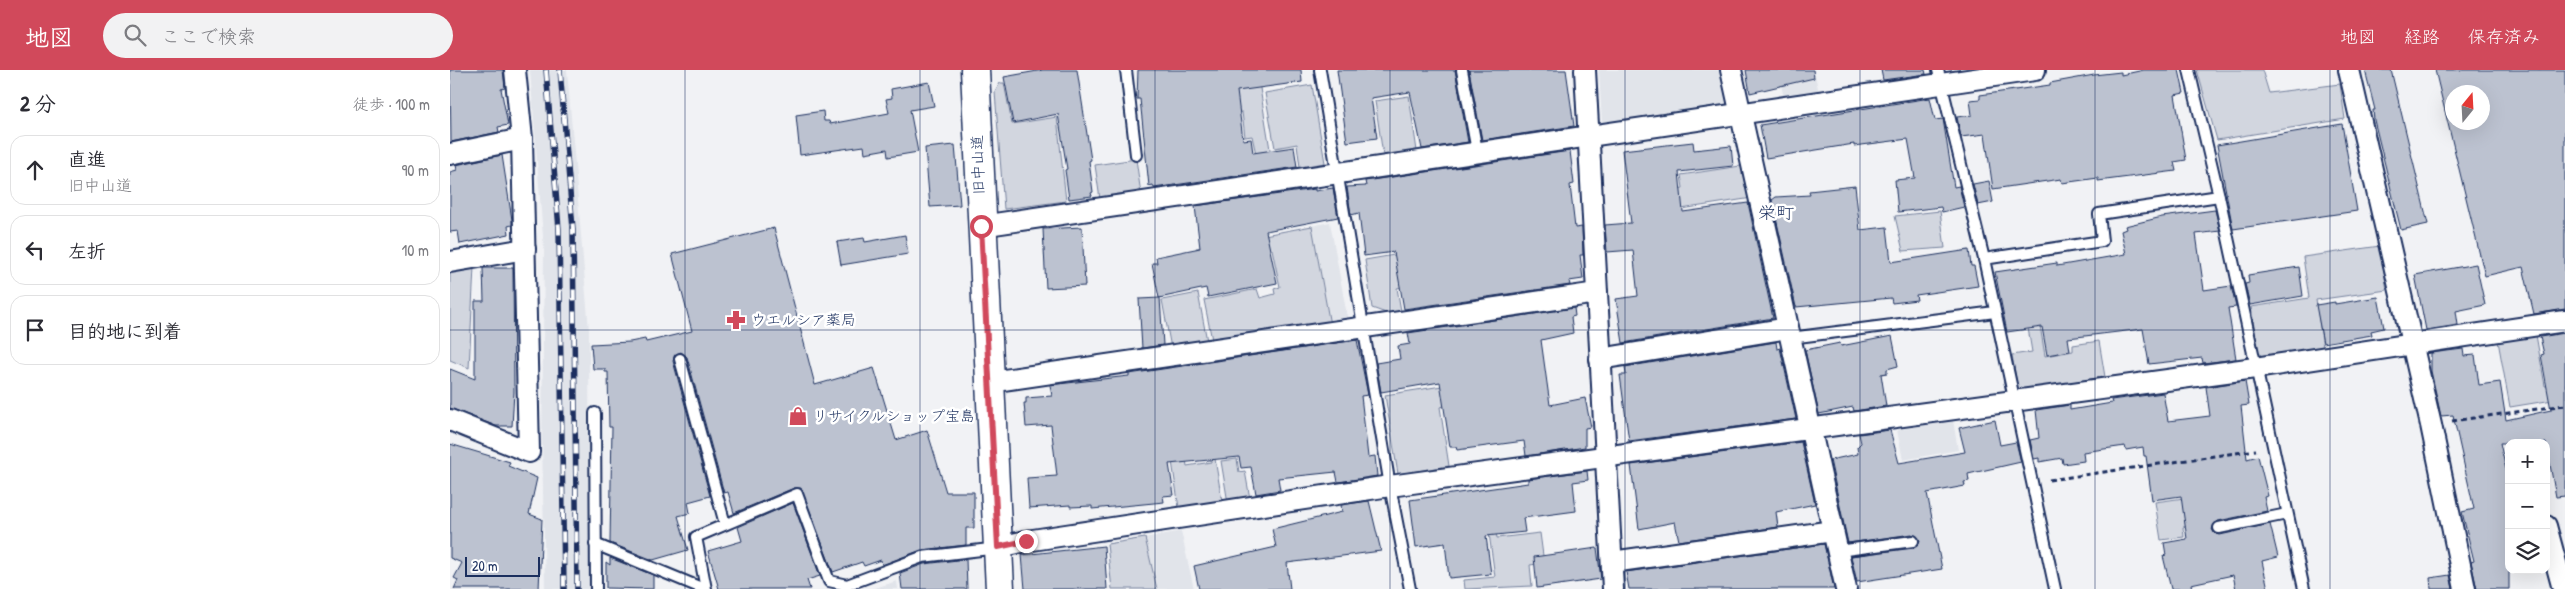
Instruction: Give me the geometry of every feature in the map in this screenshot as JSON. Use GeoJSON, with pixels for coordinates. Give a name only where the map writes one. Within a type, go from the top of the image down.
{"type":"FeatureCollection","features":[{"type":"Feature","properties":{"kind":"main road","name":"旧中山道"},"geometry":{"type":"LineString","coordinates":[[975,70],[981,226],[1000,589]]}},
{"type":"Feature","properties":{"kind":"street"},"geometry":{"type":"LineString","coordinates":[[450,420],[529,452],[522,139],[515,70]]}},
{"type":"Feature","properties":{"kind":"street"},"geometry":{"type":"LineString","coordinates":[[1585,70],[1613,589]]}},
{"type":"Feature","properties":{"kind":"street"},"geometry":{"type":"LineString","coordinates":[[1731,70],[1846,589]]}},
{"type":"Feature","properties":{"kind":"street"},"geometry":{"type":"LineString","coordinates":[[981,226],[1740,112],[1939,77],[2035,70]]}},
{"type":"Feature","properties":{"kind":"street"},"geometry":{"type":"LineString","coordinates":[[2349,70],[2431,425],[2465,589]]}},
{"type":"Feature","properties":{"kind":"street"},"geometry":{"type":"LineString","coordinates":[[450,154],[522,139]]}},
{"type":"Feature","properties":{"kind":"street"},"geometry":{"type":"LineString","coordinates":[[450,262],[525,249]]}},
{"type":"Feature","properties":{"kind":"street"},"geometry":{"type":"LineString","coordinates":[[990,382],[1596,293]]}},
{"type":"Feature","properties":{"kind":"street"},"geometry":{"type":"LineString","coordinates":[[998,547],[1026,541],[1390,486],[2255,368],[2565,321]]}},
{"type":"Feature","properties":{"kind":"street"},"geometry":{"type":"LineString","coordinates":[[1600,359],[1789,333]]}},
{"type":"Feature","properties":{"kind":"street"},"geometry":{"type":"LineString","coordinates":[[2547,529],[2562,589]]}},
{"type":"Feature","properties":{"kind":"street"},"geometry":{"type":"LineString","coordinates":[[1612,562],[1833,531]]}},
{"type":"Feature","properties":{"kind":"lane"},"geometry":{"type":"LineString","coordinates":[[1126,70],[1136,156]]}},
{"type":"Feature","properties":{"kind":"lane"},"geometry":{"type":"LineString","coordinates":[[1320,70],[1390,486],[1410,589]]}},
{"type":"Feature","properties":{"kind":"lane"},"geometry":{"type":"LineString","coordinates":[[1462,70],[1477,151]]}},
{"type":"Feature","properties":{"kind":"lane"},"geometry":{"type":"LineString","coordinates":[[2189,70],[2219,196],[2304,589]]}},
{"type":"Feature","properties":{"kind":"lane"},"geometry":{"type":"LineString","coordinates":[[1939,77],[1984,259],[2013,401],[2055,589]]}},
{"type":"Feature","properties":{"kind":"lane"},"geometry":{"type":"LineString","coordinates":[[1984,259],[2102,241],[2099,214],[2219,196]]}},
{"type":"Feature","properties":{"kind":"lane"},"geometry":{"type":"LineString","coordinates":[[1789,333],[1995,312]]}},
{"type":"Feature","properties":{"kind":"lane"},"geometry":{"type":"LineString","coordinates":[[680,359],[725,524]]}},
{"type":"Feature","properties":{"kind":"lane"},"geometry":{"type":"LineString","coordinates":[[595,413],[596,589]]}},
{"type":"Feature","properties":{"kind":"lane"},"geometry":{"type":"LineString","coordinates":[[705,589],[696,537],[797,494],[829,581],[847,585],[922,557],[998,547]]}},
{"type":"Feature","properties":{"kind":"lane"},"geometry":{"type":"LineString","coordinates":[[2219,528],[2287,514]]}},
{"type":"Feature","properties":{"kind":"lane"},"geometry":{"type":"LineString","coordinates":[[1838,551],[1912,541]]}},
{"type":"Feature","properties":{"kind":"lane"},"geometry":{"type":"LineString","coordinates":[[595,544],[705,589]]}},
{"type":"Feature","properties":{"kind":"path"},"geometry":{"type":"LineString","coordinates":[[2431,425],[2565,405]]}},
{"type":"Feature","properties":{"kind":"path"},"geometry":{"type":"LineString","coordinates":[[2032,483],[2230,455],[2272,446]]}},
{"type":"Feature","properties":{"kind":"shaded area"},"geometry":{"type":"Polygon","coordinates":[[[530,70],[567,70],[589,330],[590,589],[545,589],[542,442],[544,250],[530,70]]]}},
{"type":"Feature","properties":{"kind":"shaded area"},"geometry":{"type":"Polygon","coordinates":[[[1599,70],[1723,70],[1731,106],[1602,125],[1599,70]]]}},
{"type":"Feature","properties":{"kind":"shaded area"},"geometry":{"type":"Polygon","coordinates":[[[1778,70],[1814,70],[1819,93],[1784,99],[1778,70]]]}},
{"type":"Feature","properties":{"kind":"shaded area"},"geometry":{"type":"Polygon","coordinates":[[[2197,70],[2262,70],[2269,93],[2340,84],[2345,119],[2217,140],[2197,70]]]}},
{"type":"Feature","properties":{"kind":"shaded area"},"geometry":{"type":"Polygon","coordinates":[[[1259,82],[1274,174],[1261,177],[1252,136],[1245,137],[1242,112],[1215,116],[1210,90],[1259,82]]]}},
{"type":"Feature","properties":{"kind":"shaded area"},"geometry":{"type":"Polygon","coordinates":[[[1000,83],[1004,83],[1012,124],[1057,117],[1066,201],[1004,209],[995,92],[1000,83]]]}},
{"type":"Feature","properties":{"kind":"shaded area"},"geometry":{"type":"Polygon","coordinates":[[[1312,85],[1325,163],[1300,167],[1297,144],[1275,148],[1265,93],[1312,85]]]}},
{"type":"Feature","properties":{"kind":"shaded area"},"geometry":{"type":"Polygon","coordinates":[[[1409,96],[1417,151],[1383,155],[1375,101],[1409,96]]]}},
{"type":"Feature","properties":{"kind":"shaded area"},"geometry":{"type":"Polygon","coordinates":[[[1136,159],[1141,194],[1100,199],[1095,165],[1136,159]]]}},
{"type":"Feature","properties":{"kind":"shaded area"},"geometry":{"type":"Polygon","coordinates":[[[1747,165],[1752,198],[1675,210],[1672,190],[1683,188],[1681,175],[1747,165]]]}},
{"type":"Feature","properties":{"kind":"shaded area"},"geometry":{"type":"Polygon","coordinates":[[[1940,211],[1945,248],[1903,251],[1895,216],[1940,211]]]}},
{"type":"Feature","properties":{"kind":"shaded area"},"geometry":{"type":"Polygon","coordinates":[[[1330,222],[1348,321],[1330,325],[1312,226],[1330,222]]]}},
{"type":"Feature","properties":{"kind":"shaded area"},"geometry":{"type":"Polygon","coordinates":[[[1312,226],[1330,325],[1212,340],[1204,300],[1257,289],[1260,298],[1275,294],[1274,289],[1280,287],[1272,249],[1200,265],[1196,248],[1312,226]]]}},
{"type":"Feature","properties":{"kind":"shaded area"},"geometry":{"type":"Polygon","coordinates":[[[2380,246],[2387,290],[2316,300],[2323,347],[2259,356],[2251,307],[2309,298],[2303,257],[2380,246]]]}},
{"type":"Feature","properties":{"kind":"shaded area"},"geometry":{"type":"Polygon","coordinates":[[[1400,254],[1403,287],[1397,288],[1401,311],[1386,313],[1372,308],[1365,260],[1400,254]]]}},
{"type":"Feature","properties":{"kind":"shaded area"},"geometry":{"type":"Polygon","coordinates":[[[474,267],[469,368],[450,360],[450,272],[474,267]]]}},
{"type":"Feature","properties":{"kind":"shaded area"},"geometry":{"type":"Polygon","coordinates":[[[1198,293],[1207,341],[1171,348],[1162,300],[1198,293]]]}},
{"type":"Feature","properties":{"kind":"shaded area"},"geometry":{"type":"Polygon","coordinates":[[[2039,320],[2045,356],[2073,351],[2073,345],[2099,341],[2105,377],[2018,390],[2012,355],[2032,352],[2027,322],[2039,320]]]}},
{"type":"Feature","properties":{"kind":"shaded area"},"geometry":{"type":"Polygon","coordinates":[[[2536,335],[2545,386],[2565,383],[2565,398],[2510,407],[2498,341],[2536,335]]]}},
{"type":"Feature","properties":{"kind":"shaded area"},"geometry":{"type":"Polygon","coordinates":[[[1442,386],[1446,406],[1440,407],[1449,466],[1398,474],[1385,395],[1442,386]]]}},
{"type":"Feature","properties":{"kind":"shaded area"},"geometry":{"type":"Polygon","coordinates":[[[1953,420],[1958,450],[1903,460],[1897,430],[1953,420]]]}},
{"type":"Feature","properties":{"kind":"shaded area"},"geometry":{"type":"Polygon","coordinates":[[[1211,459],[1215,459],[1222,501],[1179,508],[1172,461],[1186,460],[1187,466],[1211,462],[1211,459]]]}},
{"type":"Feature","properties":{"kind":"shaded area"},"geometry":{"type":"Polygon","coordinates":[[[1237,459],[1239,472],[1245,471],[1250,499],[1228,503],[1221,461],[1237,459]]]}},
{"type":"Feature","properties":{"kind":"shaded area"},"geometry":{"type":"Polygon","coordinates":[[[2184,498],[2202,524],[2183,527],[2184,537],[2161,540],[2155,502],[2184,498]]]}},
{"type":"Feature","properties":{"kind":"shaded area"},"geometry":{"type":"Polygon","coordinates":[[[1181,531],[1194,589],[1157,589],[1145,538],[1181,531]]]}},
{"type":"Feature","properties":{"kind":"shaded area"},"geometry":{"type":"Polygon","coordinates":[[[1496,532],[1497,538],[1540,533],[1544,563],[1530,565],[1532,586],[1465,589],[1464,580],[1495,577],[1489,533],[1496,532]]]}},
{"type":"Feature","properties":{"kind":"shaded area"},"geometry":{"type":"Polygon","coordinates":[[[1145,538],[1157,589],[1112,589],[1107,544],[1145,538]]]}},
{"type":"Feature","properties":{"kind":"shaded area"},"geometry":{"type":"Polygon","coordinates":[[[897,581],[898,589],[872,589],[897,581]]]}},
{"type":"Feature","properties":{"kind":"building"},"geometry":{"type":"Polygon","coordinates":[[[450,70],[503,70],[505,88],[501,89],[508,125],[498,127],[499,132],[451,142],[450,70]]]}},
{"type":"Feature","properties":{"kind":"building"},"geometry":{"type":"Polygon","coordinates":[[[1043,70],[1077,70],[1091,160],[1089,161],[1092,196],[1069,199],[1065,170],[1067,169],[1058,114],[1013,123],[1004,77],[1043,70]]]}},
{"type":"Feature","properties":{"kind":"building"},"geometry":{"type":"Polygon","coordinates":[[[1138,70],[1301,70],[1302,82],[1237,91],[1243,140],[1251,139],[1253,153],[1294,147],[1297,167],[1154,188],[1153,185],[1149,186],[1140,99],[1137,99],[1138,70]]]}},
{"type":"Feature","properties":{"kind":"building"},"geometry":{"type":"Polygon","coordinates":[[[1337,70],[1455,70],[1468,142],[1422,149],[1410,92],[1371,98],[1377,138],[1347,142],[1337,70]]]}},
{"type":"Feature","properties":{"kind":"building"},"geometry":{"type":"Polygon","coordinates":[[[1469,70],[1566,70],[1574,126],[1482,140],[1469,70]]]}},
{"type":"Feature","properties":{"kind":"building"},"geometry":{"type":"Polygon","coordinates":[[[1746,70],[1813,70],[1814,78],[1750,93],[1746,70]]]}},
{"type":"Feature","properties":{"kind":"building"},"geometry":{"type":"Polygon","coordinates":[[[1881,70],[1925,70],[1926,74],[1883,80],[1881,70]]]}},
{"type":"Feature","properties":{"kind":"building"},"geometry":{"type":"Polygon","coordinates":[[[2144,70],[2179,70],[2184,93],[2175,95],[2186,160],[2174,162],[2176,171],[2098,181],[2098,178],[2062,183],[2061,179],[1993,189],[1985,134],[1961,137],[1957,117],[1972,115],[1970,100],[1980,99],[1980,95],[2050,85],[2050,83],[2094,75],[2121,72],[2121,75],[2144,70]]]}},
{"type":"Feature","properties":{"kind":"building"},"geometry":{"type":"Polygon","coordinates":[[[2365,70],[2391,70],[2428,224],[2401,230],[2374,120],[2373,110],[2375,110],[2365,70]]]}},
{"type":"Feature","properties":{"kind":"building"},"geometry":{"type":"Polygon","coordinates":[[[2435,70],[2565,70],[2565,309],[2534,314],[2523,267],[2485,276],[2450,130],[2490,130],[2490,85],[2445,85],[2445,111],[2435,70]]]}},
{"type":"Feature","properties":{"kind":"building"},"geometry":{"type":"Polygon","coordinates":[[[929,82],[934,106],[910,110],[918,152],[888,157],[887,149],[865,153],[864,146],[800,155],[796,115],[823,111],[824,121],[829,121],[830,124],[889,113],[886,99],[892,98],[891,89],[929,82]]]}},
{"type":"Feature","properties":{"kind":"building"},"geometry":{"type":"Polygon","coordinates":[[[1930,98],[1935,120],[1943,119],[1954,187],[1959,186],[1964,207],[1942,212],[1941,207],[1898,212],[1895,180],[1915,178],[1908,139],[1854,146],[1854,144],[1766,158],[1760,125],[1930,98]]]}},
{"type":"Feature","properties":{"kind":"building"},"geometry":{"type":"Polygon","coordinates":[[[2342,124],[2357,211],[2233,229],[2217,145],[2342,124]]]}},
{"type":"Feature","properties":{"kind":"building"},"geometry":{"type":"Polygon","coordinates":[[[1693,142],[1694,150],[1731,146],[1733,166],[1679,172],[1683,212],[1748,203],[1773,318],[1623,343],[1616,299],[1638,296],[1633,250],[1607,252],[1605,225],[1631,223],[1622,150],[1693,142]]]}},
{"type":"Feature","properties":{"kind":"building"},"geometry":{"type":"Polygon","coordinates":[[[955,145],[960,205],[930,207],[925,148],[955,145]]]}},
{"type":"Feature","properties":{"kind":"building"},"geometry":{"type":"Polygon","coordinates":[[[1570,151],[1574,184],[1570,185],[1575,228],[1582,227],[1583,255],[1580,255],[1583,279],[1569,281],[1570,285],[1404,309],[1394,252],[1364,256],[1359,213],[1351,215],[1347,187],[1366,186],[1365,181],[1570,151]]]}},
{"type":"Feature","properties":{"kind":"building"},"geometry":{"type":"Polygon","coordinates":[[[502,155],[512,220],[512,225],[508,226],[509,234],[460,244],[458,231],[450,232],[450,172],[457,170],[456,165],[502,155]]]}},
{"type":"Feature","properties":{"kind":"building"},"geometry":{"type":"Polygon","coordinates":[[[1989,181],[1993,202],[1978,205],[1973,184],[1989,181]]]}},
{"type":"Feature","properties":{"kind":"building"},"geometry":{"type":"Polygon","coordinates":[[[1855,186],[1860,230],[1887,227],[1891,262],[1969,250],[1971,266],[1974,266],[1978,286],[1916,295],[1917,300],[1892,303],[1891,298],[1796,307],[1772,200],[1776,197],[1810,195],[1809,191],[1855,186]]]}},
{"type":"Feature","properties":{"kind":"building"},"geometry":{"type":"Polygon","coordinates":[[[1333,188],[1338,217],[1266,231],[1277,283],[1208,297],[1206,288],[1159,298],[1152,263],[1157,263],[1156,257],[1200,248],[1195,206],[1333,188]]]}},
{"type":"Feature","properties":{"kind":"building"},"geometry":{"type":"Polygon","coordinates":[[[2215,210],[2220,231],[2196,234],[2204,290],[2231,286],[2236,307],[2228,308],[2236,359],[2203,363],[2202,358],[2149,364],[2143,329],[2068,338],[2070,351],[2047,355],[2042,327],[2007,332],[1995,272],[2057,263],[2057,266],[2126,254],[2121,231],[2126,229],[2125,226],[2162,217],[2215,210]]]}},
{"type":"Feature","properties":{"kind":"building"},"geometry":{"type":"Polygon","coordinates":[[[1082,227],[1085,286],[1046,288],[1043,229],[1082,227]]]}},
{"type":"Feature","properties":{"kind":"building"},"geometry":{"type":"Polygon","coordinates":[[[774,228],[815,385],[874,368],[896,440],[927,430],[946,492],[974,492],[974,528],[966,528],[966,545],[921,550],[882,565],[881,560],[864,566],[862,562],[833,572],[801,488],[794,488],[734,513],[728,492],[724,493],[687,357],[681,352],[675,355],[673,361],[710,496],[688,502],[690,513],[678,516],[688,550],[653,560],[610,543],[612,427],[609,427],[608,372],[605,372],[605,369],[593,369],[591,344],[630,342],[645,339],[646,342],[692,331],[672,254],[774,228]]]}},
{"type":"Feature","properties":{"kind":"building"},"geometry":{"type":"Polygon","coordinates":[[[905,235],[908,254],[841,265],[837,242],[864,238],[865,242],[905,235]]]}},
{"type":"Feature","properties":{"kind":"building"},"geometry":{"type":"Polygon","coordinates":[[[2476,264],[2485,305],[2456,311],[2458,325],[2426,330],[2415,275],[2476,264]]]}},
{"type":"Feature","properties":{"kind":"building"},"geometry":{"type":"Polygon","coordinates":[[[2299,267],[2303,296],[2250,305],[2245,284],[2249,283],[2248,275],[2299,267]]]}},
{"type":"Feature","properties":{"kind":"building"},"geometry":{"type":"Polygon","coordinates":[[[483,268],[513,268],[514,392],[512,426],[496,426],[450,408],[450,369],[475,379],[475,301],[484,301],[483,268]]]}},
{"type":"Feature","properties":{"kind":"building"},"geometry":{"type":"Polygon","coordinates":[[[2378,297],[2384,328],[2371,331],[2372,335],[2323,343],[2316,305],[2378,297]]]}},
{"type":"Feature","properties":{"kind":"building"},"geometry":{"type":"Polygon","coordinates":[[[1160,298],[1163,345],[1142,348],[1139,299],[1160,298]]]}},
{"type":"Feature","properties":{"kind":"building"},"geometry":{"type":"Polygon","coordinates":[[[1574,308],[1575,316],[1571,317],[1573,333],[1541,340],[1550,405],[1585,398],[1591,427],[1585,428],[1585,447],[1526,456],[1524,441],[1457,450],[1456,447],[1450,447],[1440,382],[1381,392],[1376,363],[1400,359],[1398,346],[1410,344],[1408,333],[1574,308]]]}},
{"type":"Feature","properties":{"kind":"building"},"geometry":{"type":"Polygon","coordinates":[[[2565,333],[2565,496],[2556,497],[2550,465],[2550,439],[2505,439],[2505,443],[2500,443],[2505,465],[2505,574],[2509,574],[2509,589],[2477,589],[2471,562],[2474,561],[2462,512],[2474,509],[2453,415],[2441,416],[2431,371],[2431,353],[2463,349],[2464,356],[2475,355],[2479,385],[2500,382],[2506,420],[2551,410],[2541,355],[2544,354],[2540,337],[2565,333]]]}},
{"type":"Feature","properties":{"kind":"building"},"geometry":{"type":"Polygon","coordinates":[[[1892,336],[1898,366],[1887,369],[1887,373],[1881,374],[1886,406],[1854,411],[1853,407],[1819,414],[1805,350],[1840,343],[1841,346],[1892,336]]]}},
{"type":"Feature","properties":{"kind":"building"},"geometry":{"type":"Polygon","coordinates":[[[1357,340],[1368,395],[1361,396],[1368,457],[1375,456],[1377,476],[1338,482],[1336,472],[1278,478],[1280,490],[1256,494],[1251,467],[1241,468],[1239,457],[1169,464],[1174,495],[1163,496],[1164,502],[1092,509],[1092,506],[1070,507],[1070,505],[1029,508],[1027,478],[1057,476],[1051,425],[1026,427],[1024,403],[1026,403],[1026,398],[1052,396],[1050,385],[1129,376],[1129,374],[1357,340]]]}},
{"type":"Feature","properties":{"kind":"building"},"geometry":{"type":"Polygon","coordinates":[[[1776,342],[1777,349],[1780,348],[1796,419],[1629,441],[1620,375],[1626,375],[1625,367],[1776,342]]]}},
{"type":"Feature","properties":{"kind":"building"},"geometry":{"type":"Polygon","coordinates":[[[2245,381],[2249,405],[2241,406],[2247,459],[2258,456],[2268,496],[2264,497],[2267,511],[2218,521],[2212,529],[2214,533],[2220,535],[2270,524],[2278,557],[2262,561],[2268,589],[2236,589],[2233,575],[2191,584],[2192,589],[2171,589],[2163,556],[2166,555],[2164,543],[2187,539],[2181,496],[2152,500],[2143,447],[2126,450],[2125,446],[2083,452],[2084,461],[2063,464],[2062,458],[2039,462],[2039,458],[2034,459],[2030,440],[2039,438],[2036,410],[2070,405],[2070,410],[2112,403],[2111,400],[2163,393],[2168,421],[2210,416],[2206,387],[2245,381]]]}},
{"type":"Feature","properties":{"kind":"building"},"geometry":{"type":"Polygon","coordinates":[[[1995,420],[2000,445],[2016,442],[2021,462],[1968,474],[1969,481],[1964,482],[1965,486],[1927,493],[1942,569],[1857,582],[1851,556],[1914,548],[1919,544],[1920,540],[1912,534],[1848,543],[1830,460],[1858,454],[1857,447],[1861,443],[1859,434],[1890,430],[1899,463],[1965,452],[1959,428],[1995,420]]]}},
{"type":"Feature","properties":{"kind":"building"},"geometry":{"type":"Polygon","coordinates":[[[1801,442],[1815,504],[1776,512],[1778,527],[1679,541],[1675,522],[1639,529],[1631,465],[1801,442]]]}},
{"type":"Feature","properties":{"kind":"building"},"geometry":{"type":"Polygon","coordinates":[[[450,444],[510,462],[508,466],[537,478],[529,514],[542,519],[539,589],[454,589],[458,580],[454,578],[462,563],[450,558],[450,444]]]}},
{"type":"Feature","properties":{"kind":"building"},"geometry":{"type":"Polygon","coordinates":[[[1587,471],[1588,480],[1573,482],[1576,511],[1523,518],[1525,532],[1486,536],[1491,574],[1449,578],[1445,543],[1416,547],[1410,500],[1528,483],[1528,479],[1587,471]]]}},
{"type":"Feature","properties":{"kind":"building"},"geometry":{"type":"Polygon","coordinates":[[[1369,501],[1381,551],[1287,563],[1290,589],[1199,589],[1194,566],[1276,547],[1272,529],[1342,512],[1341,505],[1369,501]]]}},
{"type":"Feature","properties":{"kind":"building"},"geometry":{"type":"Polygon","coordinates":[[[793,503],[820,576],[807,580],[810,589],[719,589],[708,551],[742,541],[738,527],[793,503]]]}},
{"type":"Feature","properties":{"kind":"building"},"geometry":{"type":"Polygon","coordinates":[[[1824,544],[1834,589],[1629,589],[1626,572],[1824,544]]]}},
{"type":"Feature","properties":{"kind":"building"},"geometry":{"type":"Polygon","coordinates":[[[1104,546],[1107,589],[1025,589],[1022,555],[1104,546]]]}},
{"type":"Feature","properties":{"kind":"building"},"geometry":{"type":"Polygon","coordinates":[[[1597,548],[1601,579],[1537,588],[1534,557],[1597,548]]]}},
{"type":"Feature","properties":{"kind":"building"},"geometry":{"type":"Polygon","coordinates":[[[610,558],[653,575],[653,589],[606,588],[606,562],[610,565],[610,558]]]}},
{"type":"Feature","properties":{"kind":"building"},"geometry":{"type":"Polygon","coordinates":[[[966,559],[967,589],[902,589],[900,573],[924,564],[966,559]]]}},
{"type":"Feature","properties":{"kind":"building"},"geometry":{"type":"Polygon","coordinates":[[[2450,575],[2453,589],[2431,589],[2430,578],[2450,575]]]}},
{"type":"Feature","properties":{"kind":"railway"},"geometry":{"type":"LineString","coordinates":[[546,70],[559,229],[564,589]]}},
{"type":"Feature","properties":{"kind":"railway"},"geometry":{"type":"LineString","coordinates":[[560,70],[573,229],[577,589]]}},
{"type":"Feature","properties":{"kind":"place","name":"ウエルシア薬局"},"geometry":{"type":"Point","coordinates":[736,320]}},
{"type":"Feature","properties":{"kind":"place","name":"リサイクルショップ宝島"},"geometry":{"type":"Point","coordinates":[798,416]}},
{"type":"Feature","properties":{"kind":"district","name":"栄町"},"geometry":{"type":"Point","coordinates":[1776,213]}},
{"type":"Feature","properties":{"kind":"route"},"geometry":{"type":"LineString","coordinates":[[981,226],[998,547],[1026,541]]}}]}
